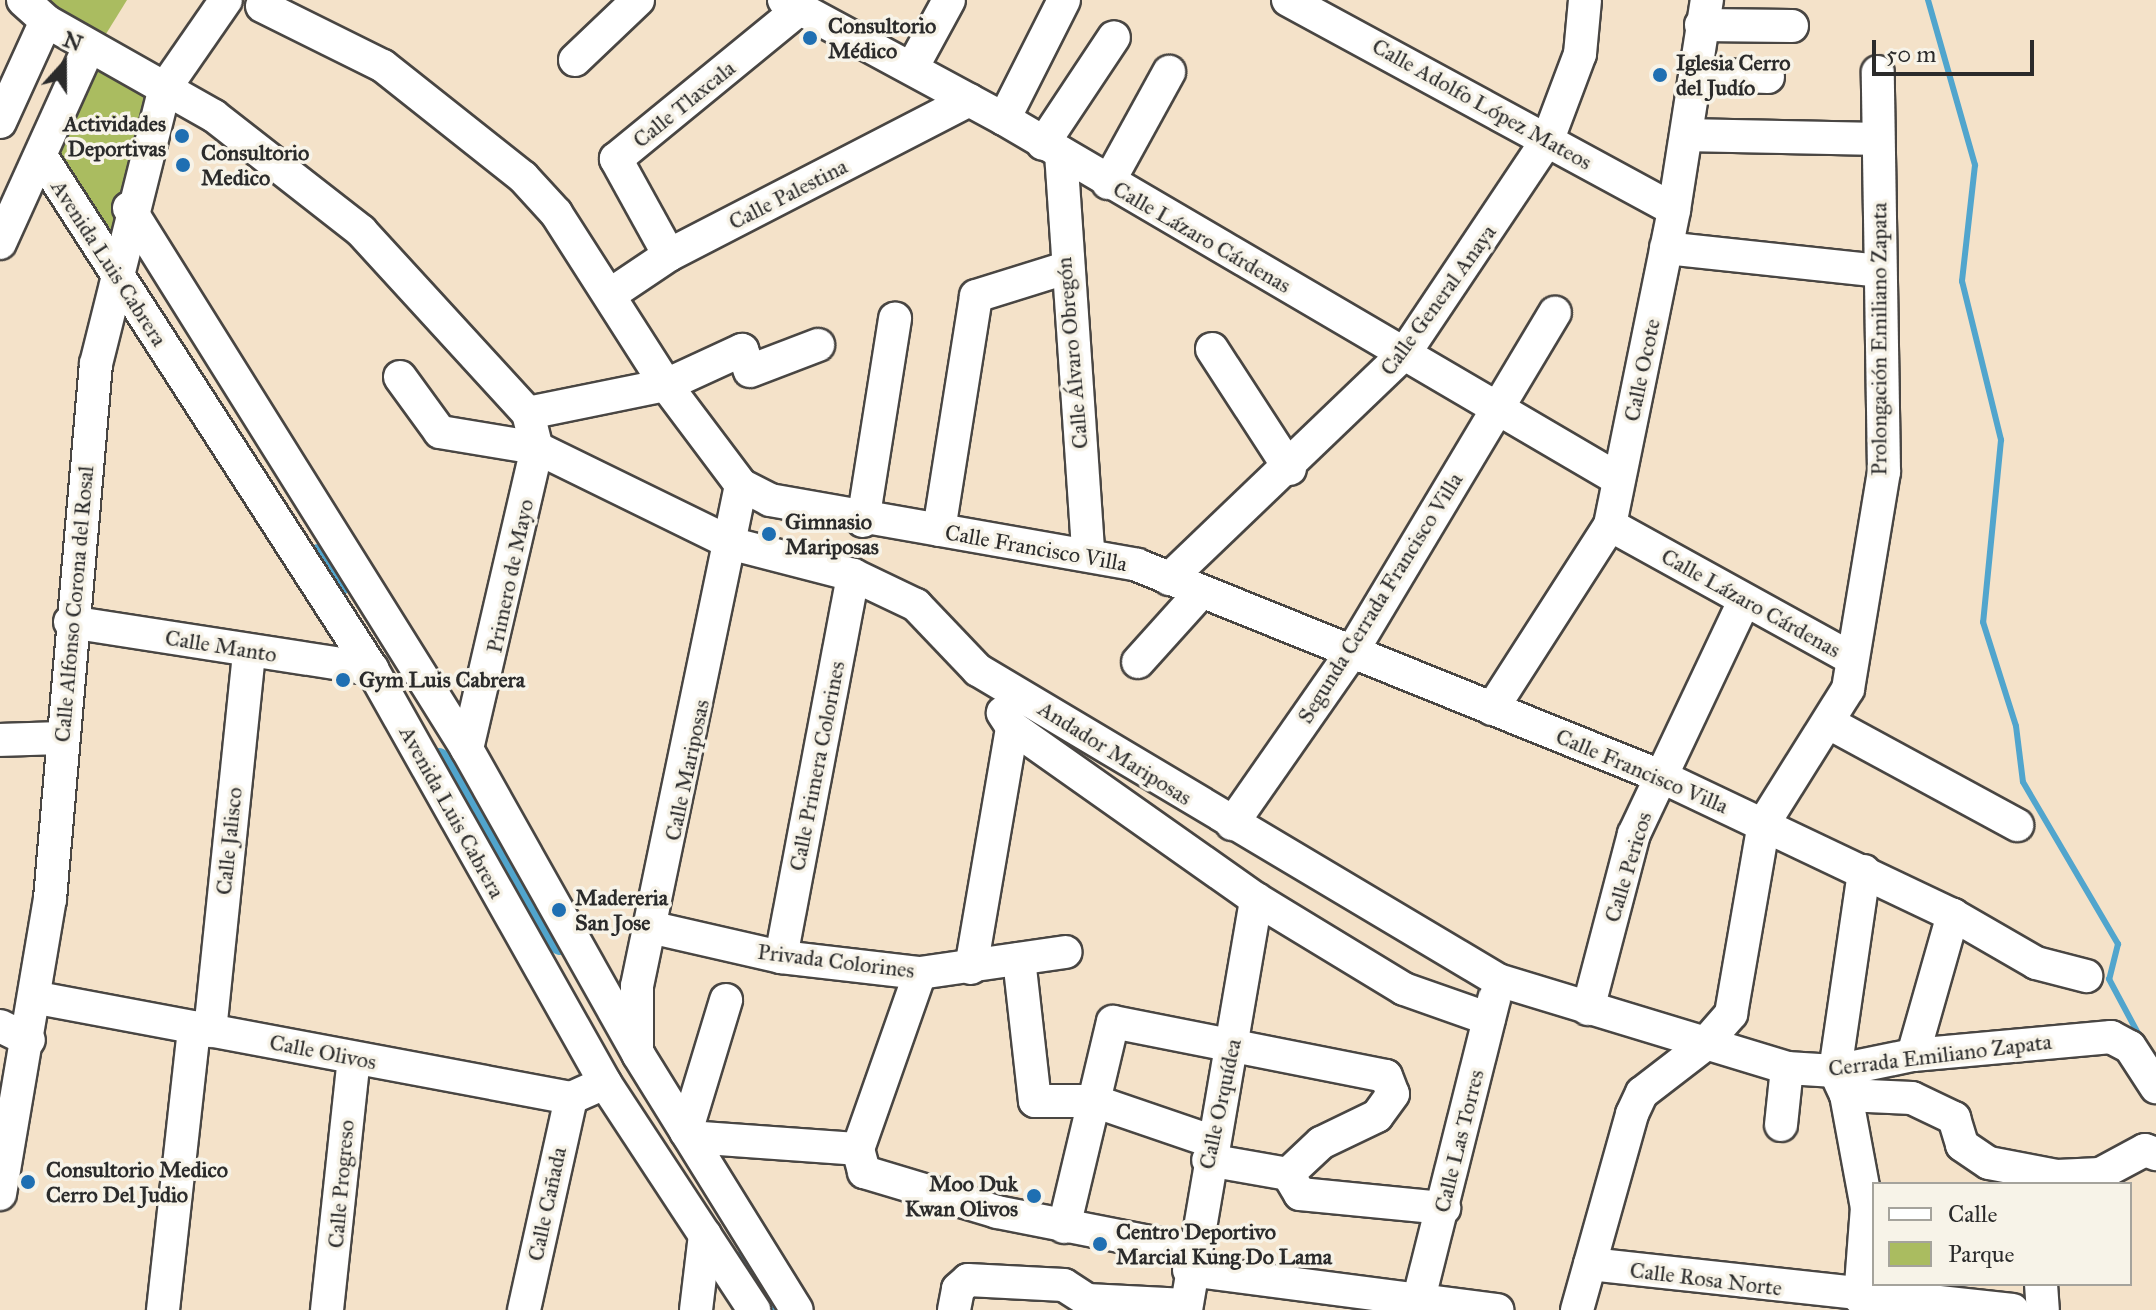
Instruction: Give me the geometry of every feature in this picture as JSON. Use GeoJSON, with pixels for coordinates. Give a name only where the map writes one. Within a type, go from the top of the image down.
{"type":"FeatureCollection","features":[{"type":"Feature","properties":{"kind":"street","name":"Calle Alfonso Corona del Rosal"},"geometry":{"type":"LineString","coordinates":[[0,1194],[38,998],[96,364],[129,208],[165,88],[226,0]]}},
{"type":"Feature","properties":{"kind":"street"},"geometry":{"type":"LineString","coordinates":[[575,60],[638,0]]}},
{"type":"Feature","properties":{"kind":"street"},"geometry":{"type":"LineString","coordinates":[[912,68],[949,0]]}},
{"type":"Feature","properties":{"kind":"street"},"geometry":{"type":"LineString","coordinates":[[1004,119],[1064,0]]}},
{"type":"Feature","properties":{"kind":"street","name":"Calle Adolfo López Mateos"},"geometry":{"type":"LineString","coordinates":[[1288,0],[1674,210]]}},
{"type":"Feature","properties":{"kind":"street","name":"Calle General Anaya"},"geometry":{"type":"LineString","coordinates":[[1169,579],[1290,469],[1404,354],[1548,139],[1580,54],[1585,0]]}},
{"type":"Feature","properties":{"kind":"street"},"geometry":{"type":"LineString","coordinates":[[205,31],[267,3]]}},
{"type":"Feature","properties":{"kind":"street","name":"Calle Francisco Villa"},"geometry":{"type":"LineString","coordinates":[[267,3],[383,66],[484,143],[556,213],[611,294],[666,385],[741,485],[770,500],[863,521],[1088,552],[1169,579],[1350,655],[1660,776],[1953,915],[2036,963],[2086,976]]}},
{"type":"Feature","properties":{"kind":"street","name":"Calle Lázaro Cárdenas"},"geometry":{"type":"LineString","coordinates":[[812,8],[1618,479]]}},
{"type":"Feature","properties":{"kind":"street","name":"Calle Tlaxcala"},"geometry":{"type":"LineString","coordinates":[[669,255],[616,159],[812,8]]}},
{"type":"Feature","properties":{"kind":"street"},"geometry":{"type":"LineString","coordinates":[[0,122],[34,10],[89,47],[214,116],[361,231],[528,413],[537,448]]}},
{"type":"Feature","properties":{"kind":"street"},"geometry":{"type":"LineString","coordinates":[[1704,12],[1792,26]]}},
{"type":"Feature","properties":{"kind":"street","name":"Calle Ocote"},"geometry":{"type":"LineString","coordinates":[[1492,709],[1610,525],[1674,210],[1704,12]]}},
{"type":"Feature","properties":{"kind":"street"},"geometry":{"type":"LineString","coordinates":[[1052,148],[1114,37]]}},
{"type":"Feature","properties":{"kind":"street"},"geometry":{"type":"LineString","coordinates":[[0,243],[89,47]]}},
{"type":"Feature","properties":{"kind":"street"},"geometry":{"type":"LineString","coordinates":[[1108,183],[1169,72]]}},
{"type":"Feature","properties":{"kind":"street","name":"Prolongación Emiliano Zapata"},"geometry":{"type":"LineString","coordinates":[[1577,1310],[1642,1093],[1703,1046],[1737,999],[1764,823],[1831,724],[1848,689],[1884,472],[1878,72]]}},
{"type":"Feature","properties":{"kind":"street"},"geometry":{"type":"LineString","coordinates":[[1695,74],[1768,77]]}},
{"type":"Feature","properties":{"kind":"street","name":"Calle Palestina"},"geometry":{"type":"LineString","coordinates":[[611,294],[669,255],[969,100]]}},
{"type":"Feature","properties":{"kind":"street"},"geometry":{"type":"LineString","coordinates":[[1687,135],[1877,139]]}},
{"type":"Feature","properties":{"kind":"street","name":"Calle Álvaro Obregón"},"geometry":{"type":"LineString","coordinates":[[1052,148],[1066,268],[1088,552]]}},
{"type":"Feature","properties":{"kind":"street","name":"Avenida Luis Cabrera"},"geometry":{"type":"LineString","coordinates":[[41,156],[296,556],[372,669],[605,1083],[754,1310]]}},
{"type":"Feature","properties":{"kind":"street","name":"Avenida Luis Cabrera"},"geometry":{"type":"LineString","coordinates":[[129,208],[467,749],[638,1054],[797,1310]]}},
{"type":"Feature","properties":{"kind":"street"},"geometry":{"type":"LineString","coordinates":[[1666,248],[1880,271]]}},
{"type":"Feature","properties":{"kind":"street"},"geometry":{"type":"LineString","coordinates":[[939,530],[976,296],[1066,268]]}},
{"type":"Feature","properties":{"kind":"street","name":"Segunda Cerrada Francisco Villa"},"geometry":{"type":"LineString","coordinates":[[1232,824],[1350,655],[1555,313]]}},
{"type":"Feature","properties":{"kind":"street"},"geometry":{"type":"LineString","coordinates":[[863,521],[895,319]]}},
{"type":"Feature","properties":{"kind":"street"},"geometry":{"type":"LineString","coordinates":[[528,413],[666,385],[742,350],[750,371],[818,345]]}},
{"type":"Feature","properties":{"kind":"street"},"geometry":{"type":"LineString","coordinates":[[1212,349],[1290,469]]}},
{"type":"Feature","properties":{"kind":"street","name":"Andador Mariposas"},"geometry":{"type":"LineString","coordinates":[[400,377],[440,432],[537,448],[733,544],[853,575],[916,605],[978,670],[1498,980],[1703,1046]]}},
{"type":"Feature","properties":{"kind":"street","name":"Primero de Mayo"},"geometry":{"type":"LineString","coordinates":[[467,749],[501,625],[537,448]]}},
{"type":"Feature","properties":{"kind":"street","name":"Calle Mariposas"},"geometry":{"type":"LineString","coordinates":[[638,1054],[637,986],[654,928],[733,544],[741,485]]}},
{"type":"Feature","properties":{"kind":"street","name":"Calle Lázaro Cárdenas"},"geometry":{"type":"LineString","coordinates":[[1610,525],[1851,658]]}},
{"type":"Feature","properties":{"kind":"street"},"geometry":{"type":"LineString","coordinates":[[296,556],[329,528]]}},
{"type":"Feature","properties":{"kind":"street","name":"Calle Primera Colorines"},"geometry":{"type":"LineString","coordinates":[[781,957],[853,575]]}},
{"type":"Feature","properties":{"kind":"street"},"geometry":{"type":"LineString","coordinates":[[1138,662],[1201,592]]}},
{"type":"Feature","properties":{"kind":"street","name":"Calle Pericos"},"geometry":{"type":"LineString","coordinates":[[1588,1009],[1634,834],[1744,601]]}},
{"type":"Feature","properties":{"kind":"street","name":"Calle Manto"},"geometry":{"type":"LineString","coordinates":[[70,622],[372,669]]}},
{"type":"Feature","properties":{"kind":"street","name":"Calle Jalisco"},"geometry":{"type":"LineString","coordinates":[[163,1310],[249,651]]}},
{"type":"Feature","properties":{"kind":"street"},"geometry":{"type":"LineString","coordinates":[[971,968],[1012,727],[978,670]]}},
{"type":"Feature","properties":{"kind":"street"},"geometry":{"type":"LineString","coordinates":[[1831,724],[2017,825]]}},
{"type":"Feature","properties":{"kind":"street","name":"Andador Mariposas"},"geometry":{"type":"LineString","coordinates":[[1012,727],[1256,899],[1404,989],[1489,1019]]}},
{"type":"Feature","properties":{"kind":"street"},"geometry":{"type":"LineString","coordinates":[[0,740],[61,738]]}},
{"type":"Feature","properties":{"kind":"street"},"geometry":{"type":"LineString","coordinates":[[1851,1302],[1867,1208],[1840,1083],[1864,871]]}},
{"type":"Feature","properties":{"kind":"street"},"geometry":{"type":"LineString","coordinates":[[1290,919],[1318,872]]}},
{"type":"Feature","properties":{"kind":"street","name":"Calle Orquídea"},"geometry":{"type":"LineString","coordinates":[[1186,1308],[1190,1260],[1209,1150],[1234,1044],[1256,899]]}},
{"type":"Feature","properties":{"kind":"street"},"geometry":{"type":"LineString","coordinates":[[1913,1055],[1953,915]]}},
{"type":"Feature","properties":{"kind":"street","name":"Privada Colorines"},"geometry":{"type":"LineString","coordinates":[[654,928],[781,957],[920,973],[1065,952]]}},
{"type":"Feature","properties":{"kind":"street"},"geometry":{"type":"LineString","coordinates":[[1019,959],[1035,1101],[1094,1101],[1209,1150],[1288,1174],[1300,1194],[1444,1208]]}},
{"type":"Feature","properties":{"kind":"street"},"geometry":{"type":"LineString","coordinates":[[920,973],[858,1149],[871,1176],[1190,1260],[1417,1306],[1497,1310]]}},
{"type":"Feature","properties":{"kind":"street","name":"Calle Las Torres"},"geometry":{"type":"LineString","coordinates":[[1417,1306],[1444,1208],[1498,980]]}},
{"type":"Feature","properties":{"kind":"street","name":"Calle Olivos"},"geometry":{"type":"LineString","coordinates":[[38,998],[571,1098]]}},
{"type":"Feature","properties":{"kind":"street"},"geometry":{"type":"LineString","coordinates":[[726,1000],[688,1134],[858,1149]]}},
{"type":"Feature","properties":{"kind":"street"},"geometry":{"type":"LineString","coordinates":[[1064,1227],[1113,1022],[1370,1067],[1386,1076],[1393,1094],[1377,1116],[1321,1143],[1288,1174]]}},
{"type":"Feature","properties":{"kind":"street"},"geometry":{"type":"LineString","coordinates":[[0,1026],[29,1040]]}},
{"type":"Feature","properties":{"kind":"street","name":"Cerrada Emiliano Zapata"},"geometry":{"type":"LineString","coordinates":[[1703,1046],[1840,1083],[1913,1055],[2111,1037],[2130,1047],[2156,1087]]}},
{"type":"Feature","properties":{"kind":"street","name":"Calle Progreso"},"geometry":{"type":"LineString","coordinates":[[327,1310],[354,1058]]}},
{"type":"Feature","properties":{"kind":"street"},"geometry":{"type":"LineString","coordinates":[[1781,1125],[1787,1068]]}},
{"type":"Feature","properties":{"kind":"street"},"geometry":{"type":"LineString","coordinates":[[571,1098],[605,1083]]}},
{"type":"Feature","properties":{"kind":"street"},"geometry":{"type":"LineString","coordinates":[[1840,1083],[1912,1098],[1954,1118],[1962,1145],[2002,1166],[2057,1176],[2100,1174],[2145,1150],[2156,1154]]}},
{"type":"Feature","properties":{"kind":"street","name":"Calle Cañada"},"geometry":{"type":"LineString","coordinates":[[524,1310],[571,1098]]}},
{"type":"Feature","properties":{"kind":"street"},"geometry":{"type":"LineString","coordinates":[[696,1310],[705,1235]]}},
{"type":"Feature","properties":{"kind":"street","name":"Calle Rosa Norte"},"geometry":{"type":"LineString","coordinates":[[1590,1264],[1851,1302],[2013,1310]]}},
{"type":"Feature","properties":{"kind":"street"},"geometry":{"type":"LineString","coordinates":[[955,1304],[968,1280],[1069,1286],[1087,1300],[1186,1308]]}},
{"type":"Feature","properties":{"kind":"street"},"geometry":{"type":"LineString","coordinates":[[2041,1286],[2043,1310]]}},
{"type":"Feature","properties":{"kind":"green space"},"geometry":{"type":"Polygon","coordinates":[[[37,0],[127,0],[101,42],[37,0]]]}},
{"type":"Feature","properties":{"kind":"green space"},"geometry":{"type":"Polygon","coordinates":[[[94,57],[158,92],[110,252],[50,155],[94,57]]]}},
{"type":"Feature","properties":{"kind":"waterway"},"geometry":{"type":"LineString","coordinates":[[1928,0],[1975,165],[1962,281],[2001,440],[1983,622],[2016,726],[2023,782],[2118,944],[2109,979],[2141,1039]]}},
{"type":"Feature","properties":{"kind":"waterway"},"geometry":{"type":"LineString","coordinates":[[318,555],[337,588]]}},
{"type":"Feature","properties":{"kind":"waterway"},"geometry":{"type":"LineString","coordinates":[[439,759],[560,944]]}},
{"type":"Feature","properties":{"kind":"waterway"},"geometry":{"type":"LineString","coordinates":[[747,1259],[778,1310]]}},
{"type":"Feature","properties":{"kind":"place","name":"Consultorio Médico"},"geometry":{"type":"Point","coordinates":[810,38]}},
{"type":"Feature","properties":{"kind":"place","name":"Iglesia Cerro del Judío"},"geometry":{"type":"Point","coordinates":[1660,75]}},
{"type":"Feature","properties":{"kind":"place","name":"Actividades Deportivas"},"geometry":{"type":"Point","coordinates":[182,136]}},
{"type":"Feature","properties":{"kind":"place","name":"Consultorio Medico"},"geometry":{"type":"Point","coordinates":[183,165]}},
{"type":"Feature","properties":{"kind":"place","name":"Gimnasio Mariposas"},"geometry":{"type":"Point","coordinates":[769,534]}},
{"type":"Feature","properties":{"kind":"place","name":"Gym Luis Cabrera"},"geometry":{"type":"Point","coordinates":[343,680]}},
{"type":"Feature","properties":{"kind":"place","name":"Madereria San Jose"},"geometry":{"type":"Point","coordinates":[559,910]}},
{"type":"Feature","properties":{"kind":"place","name":"Consultorio Medico Cerro Del Judio"},"geometry":{"type":"Point","coordinates":[28,1182]}},
{"type":"Feature","properties":{"kind":"place","name":"Moo Duk Kwan Olivos"},"geometry":{"type":"Point","coordinates":[1034,1196]}},
{"type":"Feature","properties":{"kind":"place","name":"Centro Deportivo Marcial Kung Do Lama"},"geometry":{"type":"Point","coordinates":[1100,1244]}}]}
